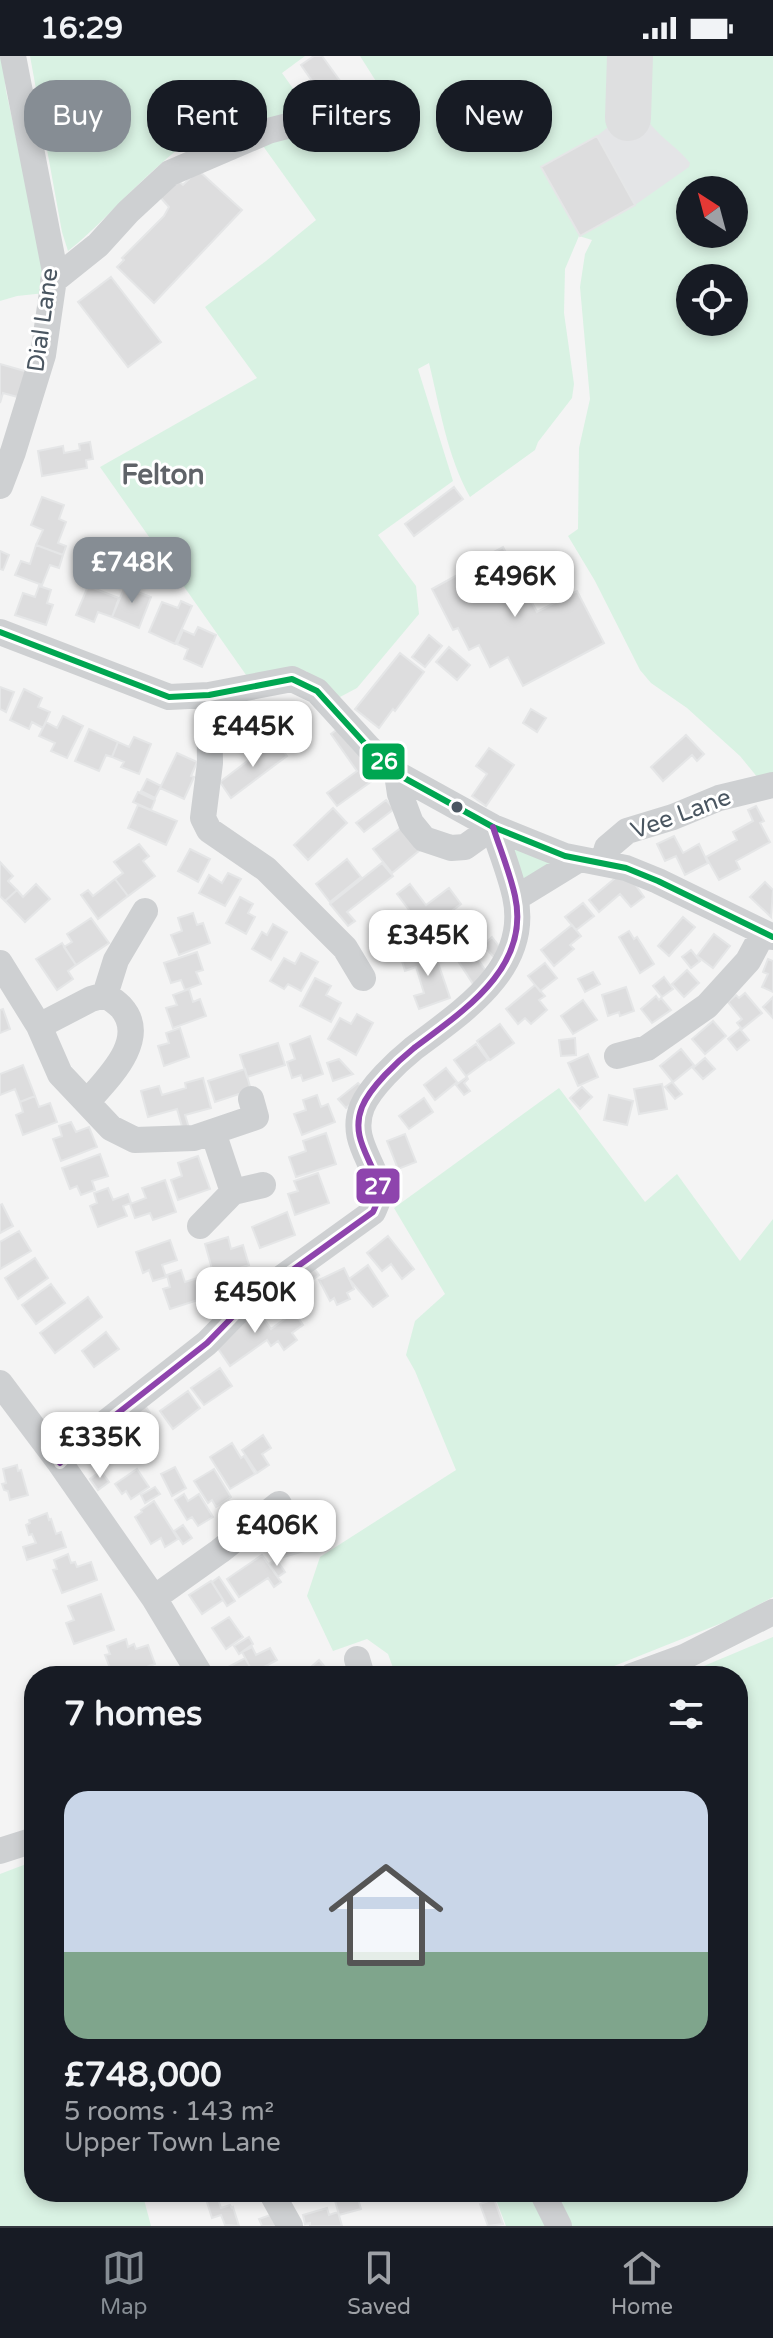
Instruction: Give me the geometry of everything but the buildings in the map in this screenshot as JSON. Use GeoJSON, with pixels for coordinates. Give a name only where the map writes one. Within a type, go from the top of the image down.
{"type":"FeatureCollection","features":[{"type":"Feature","properties":{"kind":"street","name":"Dial Lane"},"geometry":{"type":"LineString","coordinates":[[0,486],[43,355],[55,272],[13,56]]}},
{"type":"Feature","properties":{"kind":"street"},"geometry":{"type":"LineString","coordinates":[[53,281],[98,245],[170,173],[283,127]]}},
{"type":"Feature","properties":{"kind":"street"},"geometry":{"type":"LineString","coordinates":[[0,632],[169,697],[209,695],[292,679],[317,691],[397,774],[493,827],[590,861],[626,868],[768,935],[707,1006],[632,1059]]}},
{"type":"Feature","properties":{"kind":"street"},"geometry":{"type":"LineString","coordinates":[[209,695],[210,763],[203,818],[209,830],[266,869],[345,948],[363,978]]}},
{"type":"Feature","properties":{"kind":"street"},"geometry":{"type":"LineString","coordinates":[[397,774],[400,794],[411,823],[424,839],[451,848],[465,847],[493,827]]}},
{"type":"Feature","properties":{"kind":"street","name":"Vee Lane"},"geometry":{"type":"LineString","coordinates":[[590,861],[627,831],[719,798],[773,785]]}},
{"type":"Feature","properties":{"kind":"street"},"geometry":{"type":"LineString","coordinates":[[60,1463],[81,1442],[207,1343],[244,1305],[373,1212],[379,1195],[359,1132],[362,1107],[400,1059],[457,1016],[484,990],[508,960],[518,932],[516,898],[493,827]]}},
{"type":"Feature","properties":{"kind":"street"},"geometry":{"type":"LineString","coordinates":[[516,898],[590,861]]}},
{"type":"Feature","properties":{"kind":"street"},"geometry":{"type":"LineString","coordinates":[[105,995],[116,960],[145,911]]}},
{"type":"Feature","properties":{"kind":"street"},"geometry":{"type":"LineString","coordinates":[[0,963],[39,1026],[60,1074],[111,1128],[135,1140],[194,1138],[213,1132],[248,1109]]}},
{"type":"Feature","properties":{"kind":"street"},"geometry":{"type":"LineString","coordinates":[[39,1026],[105,995]]}},
{"type":"Feature","properties":{"kind":"street"},"geometry":{"type":"LineString","coordinates":[[87,1102],[122,1061],[128,1044],[130,1027],[123,1008],[105,995]]}},
{"type":"Feature","properties":{"kind":"street"},"geometry":{"type":"LineString","coordinates":[[213,1132],[233,1192]]}},
{"type":"Feature","properties":{"kind":"street"},"geometry":{"type":"LineString","coordinates":[[200,1226],[233,1192],[263,1185]]}},
{"type":"Feature","properties":{"kind":"street"},"geometry":{"type":"LineString","coordinates":[[0,1383],[154,1598],[195,1666]]}},
{"type":"Feature","properties":{"kind":"street"},"geometry":{"type":"LineString","coordinates":[[154,1598],[279,1504]]}},
{"type":"Feature","properties":{"kind":"street"},"geometry":{"type":"LineString","coordinates":[[659,1666],[684,1657],[773,1612]]}},
{"type":"Feature","properties":{"kind":"street"},"geometry":{"type":"LineString","coordinates":[[0,1851],[24,1843]]}},
{"type":"Feature","properties":{"kind":"street"},"geometry":{"type":"LineString","coordinates":[[277,2202],[290,2226]]}},
{"type":"Feature","properties":{"kind":"street"},"geometry":{"type":"LineString","coordinates":[[547,2202],[559,2226]]}},
{"type":"Feature","properties":{"kind":"shaded area"},"geometry":{"type":"Polygon","coordinates":[[[612,56],[773,56],[773,130],[689,176],[676,176],[676,183],[580,236],[536,158],[540,152],[552,152],[552,137],[612,56]]]}},
{"type":"Feature","properties":{"kind":"green space"},"geometry":{"type":"Polygon","coordinates":[[[0,56],[46,275],[45,293],[0,301],[0,56]]]}},
{"type":"Feature","properties":{"kind":"green space"},"geometry":{"type":"Polygon","coordinates":[[[30,56],[305,56],[282,73],[287,80],[283,80],[283,121],[267,125],[267,80],[147,80],[147,152],[175,152],[68,251],[47,152],[131,152],[131,80],[34,80],[30,56]]]}},
{"type":"Feature","properties":{"kind":"green space"},"geometry":{"type":"Polygon","coordinates":[[[360,56],[618,56],[612,94],[613,123],[597,136],[542,167],[580,236],[635,205],[676,176],[676,248],[748,248],[748,176],[676,176],[690,163],[647,119],[641,93],[641,56],[773,56],[773,775],[758,778],[740,756],[687,708],[651,683],[640,670],[595,581],[568,536],[578,529],[579,448],[590,399],[580,287],[585,254],[592,240],[579,236],[565,269],[564,313],[574,384],[572,398],[535,450],[470,497],[450,448],[429,363],[418,369],[453,481],[378,535],[416,586],[419,614],[357,688],[340,697],[306,671],[296,670],[251,682],[100,467],[257,378],[205,307],[316,220],[267,152],[267,137],[283,133],[283,152],[420,152],[420,80],[375,80],[360,56]]]}},
{"type":"Feature","properties":{"kind":"green space"},"geometry":{"type":"Polygon","coordinates":[[[505,837],[558,859],[516,887],[505,837]]]}},
{"type":"Feature","properties":{"kind":"green space"},"geometry":{"type":"Polygon","coordinates":[[[559,1088],[645,1202],[677,1174],[740,1261],[773,1219],[773,1597],[732,1619],[614,1666],[392,1666],[388,1654],[367,1639],[333,1651],[307,1596],[320,1557],[456,1470],[406,1355],[415,1321],[445,1294],[394,1208],[559,1088]]]}},
{"type":"Feature","properties":{"kind":"green space"},"geometry":{"type":"Polygon","coordinates":[[[773,1637],[773,2226],[506,2226],[497,2202],[748,2202],[748,1666],[704,1666],[773,1637]]]}},
{"type":"Feature","properties":{"kind":"green space"},"geometry":{"type":"Polygon","coordinates":[[[24,1865],[24,2202],[145,2202],[151,2226],[0,2226],[0,1874],[24,1865]]]}},
{"type":"Feature","properties":{"kind":"taxiway"},"geometry":{"type":"LineString","coordinates":[[628,118],[630,56]]}},
{"type":"Feature","properties":{"kind":"transit line","name":"26"},"geometry":{"type":"LineString","coordinates":[[0,632],[169,697],[209,695],[292,679],[317,691],[397,774],[493,827],[565,856],[626,868],[773,937]]}},
{"type":"Feature","properties":{"kind":"transit line","name":"27"},"geometry":{"type":"LineString","coordinates":[[60,1463],[81,1442],[207,1343],[244,1305],[373,1212],[379,1196],[378,1183],[359,1131],[366,1099],[400,1060],[472,1003],[503,966],[513,945],[517,922],[515,896],[493,827]]}},
{"type":"Feature","properties":{"kind":"district","name":"Felton"},"geometry":{"type":"Point","coordinates":[163,475]}}]}
